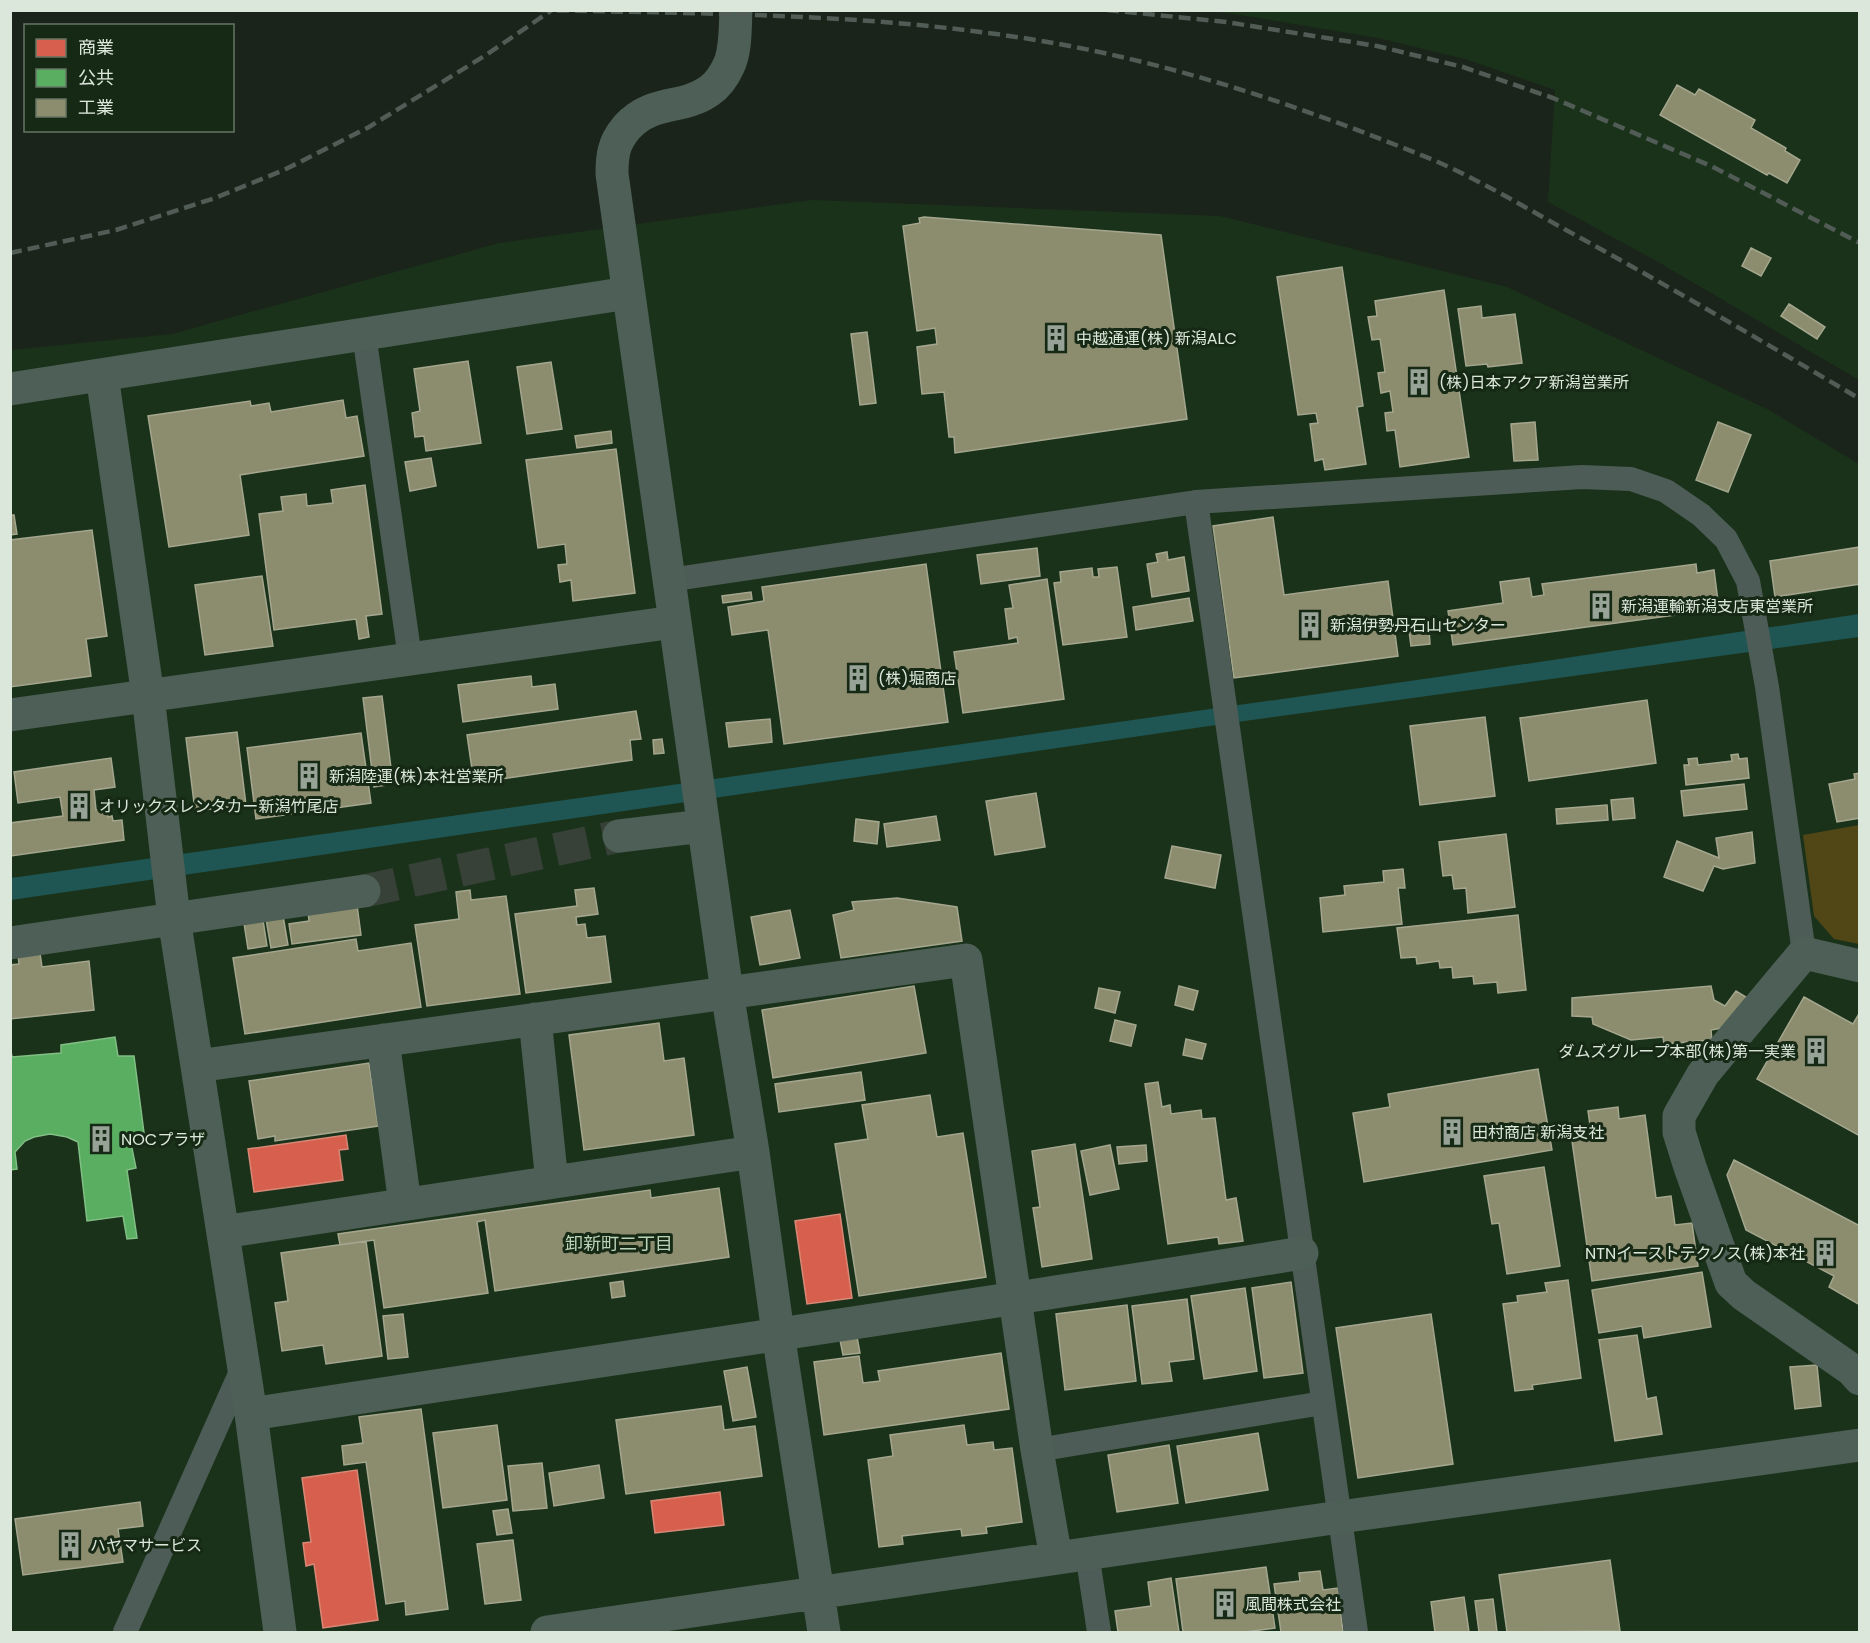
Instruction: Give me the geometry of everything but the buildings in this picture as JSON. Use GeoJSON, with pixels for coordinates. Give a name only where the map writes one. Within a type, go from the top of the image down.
{"type":"FeatureCollection","features":[{"type":"Feature","properties":{"kind":"street"},"geometry":{"type":"LineString","coordinates":[[736,10],[734,47],[730,63],[721,78],[711,90],[696,98],[656,107],[641,114],[620,135],[614,151],[612,174],[727,992],[824,1632]]}},
{"type":"Feature","properties":{"kind":"street"},"geometry":{"type":"LineString","coordinates":[[10,389],[628,293]]}},
{"type":"Feature","properties":{"kind":"street"},"geometry":{"type":"LineString","coordinates":[[364,334],[410,658]]}},
{"type":"Feature","properties":{"kind":"street"},"geometry":{"type":"LineString","coordinates":[[102,375],[148,696],[174,918],[244,1365],[280,1632]]}},
{"type":"Feature","properties":{"kind":"street"},"geometry":{"type":"LineString","coordinates":[[669,580],[1196,502],[1582,477],[1631,479],[1666,491],[1701,515],[1726,539],[1748,581],[1767,687],[1804,953],[1703,1074],[1679,1116],[1679,1132],[1731,1283],[1744,1296],[1852,1370],[1860,1379]]}},
{"type":"Feature","properties":{"kind":"street"},"geometry":{"type":"LineString","coordinates":[[1196,502],[1356,1632]]}},
{"type":"Feature","properties":{"kind":"street"},"geometry":{"type":"LineString","coordinates":[[10,715],[674,622]]}},
{"type":"Feature","properties":{"kind":"street"},"geometry":{"type":"LineString","coordinates":[[619,836],[704,826]]}},
{"type":"Feature","properties":{"kind":"street"},"geometry":{"type":"LineString","coordinates":[[10,943],[364,891]]}},
{"type":"Feature","properties":{"kind":"street"},"geometry":{"type":"LineString","coordinates":[[1804,953],[1860,966]]}},
{"type":"Feature","properties":{"kind":"street"},"geometry":{"type":"LineString","coordinates":[[197,1066],[966,960],[1037,1450],[1071,1556],[1099,1632]]}},
{"type":"Feature","properties":{"kind":"street"},"geometry":{"type":"LineString","coordinates":[[535,1019],[552,1182]]}},
{"type":"Feature","properties":{"kind":"street"},"geometry":{"type":"LineString","coordinates":[[383,1040],[405,1204]]}},
{"type":"Feature","properties":{"kind":"street"},"geometry":{"type":"LineString","coordinates":[[223,1232],[753,1152]]}},
{"type":"Feature","properties":{"kind":"street"},"geometry":{"type":"LineString","coordinates":[[251,1414],[1015,1299],[1302,1252]]}},
{"type":"Feature","properties":{"kind":"street"},"geometry":{"type":"LineString","coordinates":[[125,1632],[244,1365]]}},
{"type":"Feature","properties":{"kind":"street"},"geometry":{"type":"LineString","coordinates":[[1037,1450],[1323,1403]]}},
{"type":"Feature","properties":{"kind":"street"},"geometry":{"type":"LineString","coordinates":[[548,1632],[1340,1517],[1860,1445]]}},
{"type":"Feature","properties":{"kind":"shaded area"},"geometry":{"type":"Polygon","coordinates":[[[1200,11],[1859,11],[1859,380],[1660,263],[1548,202],[1555,90],[1465,59],[1378,38],[1228,13],[1200,11]]]}},
{"type":"Feature","properties":{"kind":"shaded area"},"geometry":{"type":"Polygon","coordinates":[[[812,200],[1220,216],[1507,287],[1769,410],[1859,464],[1859,1632],[11,1632],[11,350],[172,334],[499,243],[812,200]]]}},
{"type":"Feature","properties":{"kind":"shaded area"},"geometry":{"type":"Polygon","coordinates":[[[1860,825],[1859,944],[1834,939],[1814,916],[1803,835],[1860,825]]]}},
{"type":"Feature","properties":{"kind":"water"},"geometry":{"type":"Polygon","coordinates":[[[1859,614],[1859,637],[1237,722],[11,900],[11,878],[1445,676],[1859,614]]]}},
{"type":"Feature","properties":{"kind":"tunnel"},"geometry":{"type":"LineString","coordinates":[[364,891],[619,836]]}},
{"type":"Feature","properties":{"kind":"railway"},"geometry":{"type":"LineString","coordinates":[[539,10],[811,17],[946,28],[1013,36],[1080,48],[1208,80],[1334,121],[1454,170],[1640,271],[1860,399]]}},
{"type":"Feature","properties":{"kind":"railway"},"geometry":{"type":"LineString","coordinates":[[10,253],[116,230],[215,198],[284,170],[369,127],[486,55],[552,10]]}},
{"type":"Feature","properties":{"kind":"railway"},"geometry":{"type":"LineString","coordinates":[[1107,10],[1226,22],[1377,46],[1463,67],[1553,98],[1711,166],[1860,243]]}},
{"type":"Feature","properties":{"kind":"place","name":"中越通運(株) 新潟ALC"},"geometry":{"type":"Point","coordinates":[1056,338]}},
{"type":"Feature","properties":{"kind":"place","name":"(株)日本アクア新潟営業所"},"geometry":{"type":"Point","coordinates":[1419,382]}},
{"type":"Feature","properties":{"kind":"place","name":"新潟運輸新潟支店東営業所"},"geometry":{"type":"Point","coordinates":[1601,606]}},
{"type":"Feature","properties":{"kind":"place","name":"新潟伊勢丹石山センター"},"geometry":{"type":"Point","coordinates":[1310,625]}},
{"type":"Feature","properties":{"kind":"place","name":"(株)堀商店"},"geometry":{"type":"Point","coordinates":[858,678]}},
{"type":"Feature","properties":{"kind":"place","name":"新潟陸運(株)本社営業所"},"geometry":{"type":"Point","coordinates":[309,776]}},
{"type":"Feature","properties":{"kind":"place","name":"オリックスレンタカー新潟竹尾店"},"geometry":{"type":"Point","coordinates":[79,806]}},
{"type":"Feature","properties":{"kind":"place","name":"ダムズグループ本部(株)第一実業"},"geometry":{"type":"Point","coordinates":[1816,1051]}},
{"type":"Feature","properties":{"kind":"place","name":"田村商店 新潟支社"},"geometry":{"type":"Point","coordinates":[1452,1132]}},
{"type":"Feature","properties":{"kind":"place","name":"NOCプラザ"},"geometry":{"type":"Point","coordinates":[101,1139]}},
{"type":"Feature","properties":{"kind":"place","name":"NTNイーストテクノス(株)本社"},"geometry":{"type":"Point","coordinates":[1825,1253]}},
{"type":"Feature","properties":{"kind":"place","name":"ハヤマサービス"},"geometry":{"type":"Point","coordinates":[70,1545]}},
{"type":"Feature","properties":{"kind":"place","name":"風間株式会社"},"geometry":{"type":"Point","coordinates":[1225,1604]}},
{"type":"Feature","properties":{"kind":"district","name":"卸新町二丁目"},"geometry":{"type":"Point","coordinates":[619,1243]}}]}
